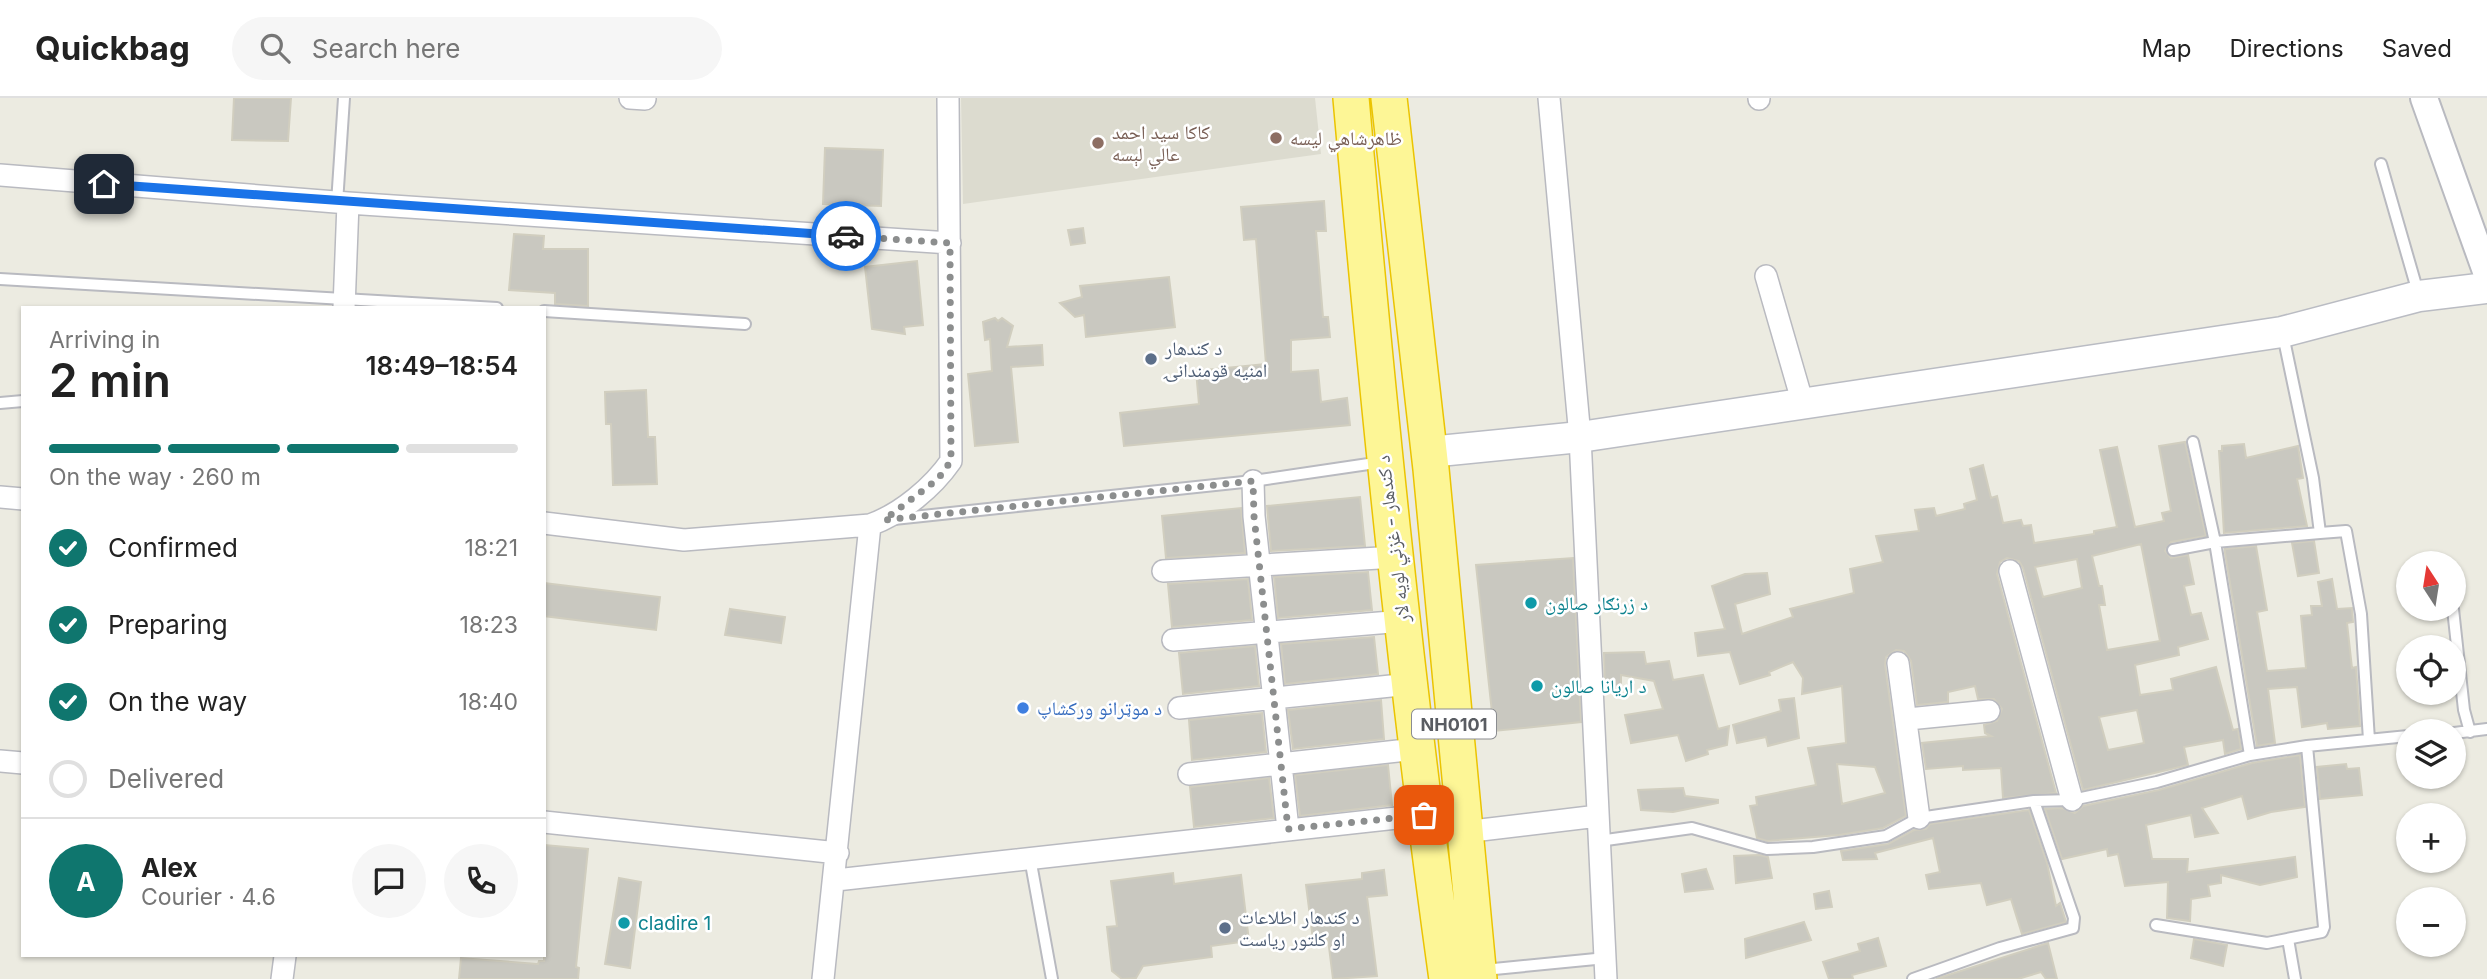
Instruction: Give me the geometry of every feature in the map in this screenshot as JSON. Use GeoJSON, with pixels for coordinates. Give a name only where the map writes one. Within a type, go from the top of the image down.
{"type":"FeatureCollection","features":[{"type":"Feature","properties":{"kind":"highway","name":"د کندهار - غزني لويه لار"},"geometry":{"type":"LineString","coordinates":[[1351,98],[1384,462],[1424,815],[1468,976]]}},
{"type":"Feature","properties":{"kind":"highway","name":"NH0101"},"geometry":{"type":"LineString","coordinates":[[1390,98],[1429,452],[1464,832],[1468,976]]}},
{"type":"Feature","properties":{"kind":"main road"},"geometry":{"type":"LineString","coordinates":[[1429,452],[1580,437],[2282,332],[2419,296],[2487,288]]}},
{"type":"Feature","properties":{"kind":"street"},"geometry":{"type":"LineString","coordinates":[[546,523],[684,540],[877,522],[938,479],[951,461],[948,98]]}},
{"type":"Feature","properties":{"kind":"street"},"geometry":{"type":"LineString","coordinates":[[1549,98],[1580,437],[1606,968]]}},
{"type":"Feature","properties":{"kind":"street"},"geometry":{"type":"LineString","coordinates":[[2424,98],[2485,260]]}},
{"type":"Feature","properties":{"kind":"street"},"geometry":{"type":"LineString","coordinates":[[0,175],[343,203],[950,243]]}},
{"type":"Feature","properties":{"kind":"street"},"geometry":{"type":"LineString","coordinates":[[343,203],[344,303]]}},
{"type":"Feature","properties":{"kind":"street"},"geometry":{"type":"LineString","coordinates":[[1766,276],[1803,404]]}},
{"type":"Feature","properties":{"kind":"street"},"geometry":{"type":"LineString","coordinates":[[1253,481],[1259,565],[1288,829]]}},
{"type":"Feature","properties":{"kind":"street"},"geometry":{"type":"LineString","coordinates":[[0,497],[21,499]]}},
{"type":"Feature","properties":{"kind":"street"},"geometry":{"type":"LineString","coordinates":[[824,979],[877,522]]}},
{"type":"Feature","properties":{"kind":"street"},"geometry":{"type":"LineString","coordinates":[[1163,571],[1396,557]]}},
{"type":"Feature","properties":{"kind":"street"},"geometry":{"type":"LineString","coordinates":[[2010,571],[2072,800]]}},
{"type":"Feature","properties":{"kind":"street"},"geometry":{"type":"LineString","coordinates":[[1173,640],[1403,621]]}},
{"type":"Feature","properties":{"kind":"street"},"geometry":{"type":"LineString","coordinates":[[1898,663],[1908,719],[1919,818]]}},
{"type":"Feature","properties":{"kind":"street"},"geometry":{"type":"LineString","coordinates":[[1179,708],[1409,684]]}},
{"type":"Feature","properties":{"kind":"street"},"geometry":{"type":"LineString","coordinates":[[1908,719],[1989,712]]}},
{"type":"Feature","properties":{"kind":"street"},"geometry":{"type":"LineString","coordinates":[[1189,774],[1416,749]]}},
{"type":"Feature","properties":{"kind":"street"},"geometry":{"type":"LineString","coordinates":[[0,761],[21,763]]}},
{"type":"Feature","properties":{"kind":"street"},"geometry":{"type":"LineString","coordinates":[[836,880],[1424,815]]}},
{"type":"Feature","properties":{"kind":"street"},"geometry":{"type":"LineString","coordinates":[[1464,832],[1598,817]]}},
{"type":"Feature","properties":{"kind":"street"},"geometry":{"type":"LineString","coordinates":[[546,822],[838,853]]}},
{"type":"Feature","properties":{"kind":"street"},"geometry":{"type":"LineString","coordinates":[[282,979],[285,957]]}},
{"type":"Feature","properties":{"kind":"lane"},"geometry":{"type":"LineString","coordinates":[[343,203],[344,98]]}},
{"type":"Feature","properties":{"kind":"lane"},"geometry":{"type":"LineString","coordinates":[[2381,164],[2419,296]]}},
{"type":"Feature","properties":{"kind":"lane"},"geometry":{"type":"LineString","coordinates":[[0,279],[344,303],[436,306]]}},
{"type":"Feature","properties":{"kind":"lane"},"geometry":{"type":"LineString","coordinates":[[546,311],[745,324]]}},
{"type":"Feature","properties":{"kind":"lane"},"geometry":{"type":"LineString","coordinates":[[2282,332],[2313,478],[2320,533]]}},
{"type":"Feature","properties":{"kind":"lane"},"geometry":{"type":"LineString","coordinates":[[0,403],[21,401]]}},
{"type":"Feature","properties":{"kind":"lane"},"geometry":{"type":"LineString","coordinates":[[2193,442],[2215,541],[2250,755]]}},
{"type":"Feature","properties":{"kind":"lane"},"geometry":{"type":"LineString","coordinates":[[877,522],[1253,481],[1384,462]]}},
{"type":"Feature","properties":{"kind":"lane"},"geometry":{"type":"LineString","coordinates":[[2173,550],[2215,541],[2346,531],[2361,614],[2368,682],[2369,740]]}},
{"type":"Feature","properties":{"kind":"lane"},"geometry":{"type":"LineString","coordinates":[[2454,621],[2464,710],[2470,732]]}},
{"type":"Feature","properties":{"kind":"lane"},"geometry":{"type":"LineString","coordinates":[[2466,732],[2487,729]]}},
{"type":"Feature","properties":{"kind":"lane"},"geometry":{"type":"LineString","coordinates":[[1599,841],[1692,828],[1767,849],[1813,847],[1886,836],[1919,818],[2034,801],[2072,800],[2157,782],[2250,755],[2396,737]]}},
{"type":"Feature","properties":{"kind":"lane"},"geometry":{"type":"LineString","coordinates":[[2156,925],[2215,932],[2240,940],[2267,943],[2316,934],[2324,928],[2307,746]]}},
{"type":"Feature","properties":{"kind":"lane"},"geometry":{"type":"LineString","coordinates":[[1913,979],[2000,948],[2073,928],[2074,918],[2034,801]]}},
{"type":"Feature","properties":{"kind":"lane"},"geometry":{"type":"LineString","coordinates":[[1030,858],[1052,979]]}},
{"type":"Feature","properties":{"kind":"lane"},"geometry":{"type":"LineString","coordinates":[[2288,939],[2295,979]]}},
{"type":"Feature","properties":{"kind":"lane"},"geometry":{"type":"LineString","coordinates":[[1468,976],[1606,968]]}},
{"type":"Feature","properties":{"kind":"shaded area","name":"کاکا سید احمد عالي لېسه"},"geometry":{"type":"Polygon","coordinates":[[[961,98],[1315,98],[1321,154],[963,204],[961,98]]]}},
{"type":"Feature","properties":{"kind":"building"},"geometry":{"type":"Polygon","coordinates":[[[234,98],[291,98],[288,141],[232,140],[234,98]]]}},
{"type":"Feature","properties":{"kind":"building"},"geometry":{"type":"Polygon","coordinates":[[[825,148],[883,150],[881,206],[823,204],[825,148]]]}},
{"type":"Feature","properties":{"kind":"building"},"geometry":{"type":"Polygon","coordinates":[[[1324,201],[1326,231],[1316,231],[1323,317],[1328,317],[1330,337],[1291,340],[1291,372],[1318,370],[1321,402],[1347,398],[1350,425],[1124,446],[1120,413],[1199,404],[1196,371],[1266,364],[1256,239],[1244,240],[1241,207],[1324,201]]]}},
{"type":"Feature","properties":{"kind":"building"},"geometry":{"type":"Polygon","coordinates":[[[1083,228],[1085,243],[1071,245],[1068,230],[1083,228]]]}},
{"type":"Feature","properties":{"kind":"building"},"geometry":{"type":"Polygon","coordinates":[[[514,234],[544,236],[543,249],[588,249],[588,306],[555,304],[555,293],[509,290],[514,234]]]}},
{"type":"Feature","properties":{"kind":"building"},"geometry":{"type":"Polygon","coordinates":[[[917,261],[923,325],[904,327],[905,334],[872,329],[865,267],[917,261]]]}},
{"type":"Feature","properties":{"kind":"building"},"geometry":{"type":"Polygon","coordinates":[[[1169,277],[1175,327],[1086,337],[1084,315],[1075,317],[1060,303],[1082,297],[1080,286],[1169,277]]]}},
{"type":"Feature","properties":{"kind":"building"},"geometry":{"type":"Polygon","coordinates":[[[995,318],[998,321],[1002,318],[1013,326],[1007,347],[1042,345],[1043,365],[1011,367],[1018,442],[975,446],[968,374],[992,371],[990,339],[985,340],[983,322],[995,318]]]}},
{"type":"Feature","properties":{"kind":"building"},"geometry":{"type":"Polygon","coordinates":[[[646,390],[648,437],[655,437],[657,484],[613,485],[611,424],[606,424],[605,392],[646,390]]]}},
{"type":"Feature","properties":{"kind":"building"},"geometry":{"type":"Polygon","coordinates":[[[2185,442],[2206,536],[2171,542],[2165,551],[2171,558],[2188,555],[2194,584],[2184,586],[2191,615],[2201,613],[2208,639],[2178,647],[2179,655],[2135,665],[2140,695],[2173,690],[2171,679],[2216,667],[2233,730],[2238,729],[2241,749],[2225,754],[2223,740],[2184,747],[2188,765],[2083,790],[2023,568],[2019,561],[2007,558],[2000,562],[1997,574],[2056,793],[2003,798],[2001,768],[1963,770],[1963,766],[1926,769],[1922,743],[1991,736],[1985,733],[1984,725],[1997,721],[2002,709],[1994,699],[1978,699],[1975,686],[1948,692],[1948,702],[1917,705],[1911,661],[1904,651],[1896,650],[1886,657],[1885,665],[1906,816],[1883,828],[1839,835],[1767,841],[1757,838],[1750,806],[1757,805],[1756,797],[1816,785],[1808,748],[1846,743],[1842,686],[1802,694],[1803,678],[1793,662],[1769,672],[1770,675],[1740,684],[1730,652],[1698,656],[1695,633],[1725,629],[1712,586],[1745,574],[1767,573],[1770,594],[1735,604],[1742,634],[1793,617],[1790,609],[1854,593],[1850,569],[1883,562],[1876,536],[1919,531],[1915,510],[1934,508],[1936,516],[1965,509],[1964,504],[1977,500],[1970,469],[1983,465],[1991,498],[1997,496],[2003,523],[2021,520],[2023,526],[2031,525],[2034,543],[2094,534],[2094,531],[2117,527],[2100,450],[2117,447],[2135,527],[2164,521],[2162,513],[2171,511],[2159,446],[2185,442]],[[2141,544],[2092,556],[2099,586],[2102,586],[2105,605],[2099,605],[2107,650],[2160,641],[2141,544]],[[2077,559],[2035,567],[2043,597],[2082,588],[2077,559]],[[2137,710],[2099,717],[2108,750],[2144,743],[2137,710]],[[1837,764],[1842,804],[1885,793],[1875,767],[1837,764]]]}},
{"type":"Feature","properties":{"kind":"building"},"geometry":{"type":"Polygon","coordinates":[[[2244,444],[2246,458],[2298,446],[2303,478],[2297,479],[2307,526],[2224,533],[2219,451],[2222,451],[2222,446],[2244,444]]]}},
{"type":"Feature","properties":{"kind":"building"},"geometry":{"type":"Polygon","coordinates":[[[1360,497],[1365,546],[1271,551],[1267,506],[1360,497]]]}},
{"type":"Feature","properties":{"kind":"building"},"geometry":{"type":"Polygon","coordinates":[[[1241,508],[1245,553],[1166,558],[1162,516],[1241,508]]]}},
{"type":"Feature","properties":{"kind":"building"},"geometry":{"type":"Polygon","coordinates":[[[2314,541],[2319,573],[2298,576],[2292,543],[2314,541]]]}},
{"type":"Feature","properties":{"kind":"building"},"geometry":{"type":"Polygon","coordinates":[[[2256,546],[2267,610],[2257,612],[2267,671],[2306,668],[2301,616],[2312,615],[2311,606],[2322,606],[2318,582],[2332,579],[2337,609],[2352,608],[2353,622],[2347,623],[2352,668],[2356,667],[2360,726],[2328,729],[2327,723],[2302,727],[2297,687],[2268,689],[2275,743],[2257,746],[2225,553],[2225,549],[2256,546]]]}},
{"type":"Feature","properties":{"kind":"building"},"geometry":{"type":"Polygon","coordinates":[[[1573,558],[1581,722],[1494,731],[1476,565],[1573,558]]]}},
{"type":"Feature","properties":{"kind":"building"},"geometry":{"type":"Polygon","coordinates":[[[1368,572],[1372,610],[1278,618],[1274,577],[1368,572]]]}},
{"type":"Feature","properties":{"kind":"building"},"geometry":{"type":"Polygon","coordinates":[[[1248,579],[1252,620],[1172,627],[1168,584],[1248,579]]]}},
{"type":"Feature","properties":{"kind":"building"},"geometry":{"type":"Polygon","coordinates":[[[546,583],[660,597],[656,630],[546,616],[546,583]]]}},
{"type":"Feature","properties":{"kind":"building"},"geometry":{"type":"Polygon","coordinates":[[[730,609],[785,617],[781,643],[725,635],[730,609]]]}},
{"type":"Feature","properties":{"kind":"building"},"geometry":{"type":"Polygon","coordinates":[[[1374,637],[1378,674],[1285,684],[1281,644],[1374,637]]]}},
{"type":"Feature","properties":{"kind":"building"},"geometry":{"type":"Polygon","coordinates":[[[1255,646],[1259,686],[1183,694],[1179,653],[1255,646]]]}},
{"type":"Feature","properties":{"kind":"building"},"geometry":{"type":"Polygon","coordinates":[[[1644,652],[1646,664],[1669,661],[1673,680],[1703,675],[1718,729],[1729,726],[1727,745],[1707,750],[1708,754],[1686,761],[1678,735],[1631,743],[1625,715],[1663,709],[1654,681],[1621,675],[1621,688],[1605,692],[1604,653],[1644,652]]]}},
{"type":"Feature","properties":{"kind":"building"},"geometry":{"type":"Polygon","coordinates":[[[1794,698],[1799,738],[1768,746],[1766,737],[1737,743],[1733,725],[1781,711],[1779,700],[1794,698]]]}},
{"type":"Feature","properties":{"kind":"building"},"geometry":{"type":"Polygon","coordinates":[[[1381,700],[1384,739],[1293,749],[1288,710],[1381,700]]]}},
{"type":"Feature","properties":{"kind":"building"},"geometry":{"type":"Polygon","coordinates":[[[1262,713],[1266,752],[1192,760],[1189,720],[1262,713]]]}},
{"type":"Feature","properties":{"kind":"building"},"geometry":{"type":"Polygon","coordinates":[[[2300,755],[2305,807],[2271,812],[2248,819],[2242,796],[2202,808],[2218,833],[2195,837],[2191,815],[2146,825],[2152,859],[2188,859],[2187,872],[2295,857],[2297,877],[2260,885],[2221,875],[2221,883],[2208,885],[2210,896],[2191,899],[2190,921],[2167,918],[2168,882],[2125,886],[2118,854],[2108,856],[2107,849],[2062,859],[2045,809],[2062,808],[2075,813],[2083,806],[2159,790],[2252,763],[2300,755]]]}},
{"type":"Feature","properties":{"kind":"building"},"geometry":{"type":"Polygon","coordinates":[[[2346,764],[2347,769],[2359,768],[2362,795],[2320,799],[2317,767],[2346,764]]]}},
{"type":"Feature","properties":{"kind":"building"},"geometry":{"type":"Polygon","coordinates":[[[1388,765],[1392,805],[1300,816],[1295,775],[1388,765]]]}},
{"type":"Feature","properties":{"kind":"building"},"geometry":{"type":"Polygon","coordinates":[[[1269,778],[1274,818],[1194,827],[1190,787],[1269,778]]]}},
{"type":"Feature","properties":{"kind":"building"},"geometry":{"type":"Polygon","coordinates":[[[1683,788],[1685,796],[1718,800],[1718,803],[1673,812],[1641,810],[1638,790],[1683,788]]]}},
{"type":"Feature","properties":{"kind":"building"},"geometry":{"type":"Polygon","coordinates":[[[2029,810],[2047,863],[2056,906],[2060,903],[2066,922],[2022,934],[2011,899],[1987,905],[1981,883],[1929,889],[1926,875],[1940,872],[1933,838],[1875,853],[1877,859],[1843,860],[1841,851],[1888,844],[1914,830],[1926,829],[1930,824],[2029,810]]]}},
{"type":"Feature","properties":{"kind":"building"},"geometry":{"type":"Polygon","coordinates":[[[546,845],[588,849],[576,967],[579,968],[578,979],[459,979],[461,958],[538,964],[539,961],[544,961],[546,845]]]}},
{"type":"Feature","properties":{"kind":"building"},"geometry":{"type":"Polygon","coordinates":[[[1734,856],[1768,857],[1772,878],[1736,883],[1734,856]]]}},
{"type":"Feature","properties":{"kind":"building"},"geometry":{"type":"Polygon","coordinates":[[[1706,869],[1713,889],[1685,892],[1682,874],[1706,869]]]}},
{"type":"Feature","properties":{"kind":"building"},"geometry":{"type":"Polygon","coordinates":[[[1384,870],[1387,895],[1367,897],[1377,976],[1333,979],[1328,939],[1313,940],[1306,885],[1362,879],[1362,873],[1384,870]]]}},
{"type":"Feature","properties":{"kind":"building"},"geometry":{"type":"Polygon","coordinates":[[[1173,873],[1174,884],[1241,875],[1249,941],[1211,946],[1212,957],[1143,966],[1136,978],[1122,979],[1112,971],[1107,927],[1117,926],[1111,881],[1173,873]]]}},
{"type":"Feature","properties":{"kind":"building","name":"cladire 1"},"geometry":{"type":"Polygon","coordinates":[[[619,878],[641,882],[630,968],[605,964],[619,878]]]}},
{"type":"Feature","properties":{"kind":"building"},"geometry":{"type":"Polygon","coordinates":[[[1829,891],[1832,907],[1816,909],[1814,894],[1829,891]]]}},
{"type":"Feature","properties":{"kind":"building"},"geometry":{"type":"Polygon","coordinates":[[[1804,922],[1811,940],[1746,958],[1745,939],[1804,922]]]}},
{"type":"Feature","properties":{"kind":"building"},"geometry":{"type":"Polygon","coordinates":[[[1878,938],[1886,966],[1852,975],[1853,979],[1829,979],[1823,962],[1860,951],[1858,944],[1878,938]]]}},
{"type":"Feature","properties":{"kind":"building"},"geometry":{"type":"Polygon","coordinates":[[[2194,939],[2227,945],[2223,966],[2191,958],[2194,939]]]}},
{"type":"Feature","properties":{"kind":"building"},"geometry":{"type":"Polygon","coordinates":[[[2048,943],[2057,979],[2046,979],[2041,972],[2018,979],[1936,979],[2048,943]]]}},
{"type":"Feature","properties":{"kind":"way so far"},"geometry":{"type":"LineString","coordinates":[[846,236],[950,243],[951,461],[938,479],[884,520],[1253,481],[1254,516],[1288,829],[1424,815]]}},
{"type":"Feature","properties":{"kind":"place","name":"ظاهرشاهي لیسه"},"geometry":{"type":"Point","coordinates":[1276,138]}},
{"type":"Feature","properties":{"kind":"place","name":"کاکا سید احمد عالي لېسه"},"geometry":{"type":"Point","coordinates":[1098,143]}},
{"type":"Feature","properties":{"kind":"place","name":"د کندهار امنيه قومندانۍ"},"geometry":{"type":"Point","coordinates":[1151,359]}},
{"type":"Feature","properties":{"kind":"place","name":"د زرنګار صالون"},"geometry":{"type":"Point","coordinates":[1531,603]}},
{"type":"Feature","properties":{"kind":"place","name":"د اریانا صالون"},"geometry":{"type":"Point","coordinates":[1537,686]}},
{"type":"Feature","properties":{"kind":"place","name":"د موټرانو ورکشاپ"},"geometry":{"type":"Point","coordinates":[1023,708]}},
{"type":"Feature","properties":{"kind":"place","name":"cladire 1"},"geometry":{"type":"Point","coordinates":[624,923]}},
{"type":"Feature","properties":{"kind":"place","name":"د کندهار اطلاعات او کلتور رياست"},"geometry":{"type":"Point","coordinates":[1225,928]}},
{"type":"Feature","properties":{"kind":"route"},"geometry":{"type":"LineString","coordinates":[[104,184],[846,236]]}}]}
